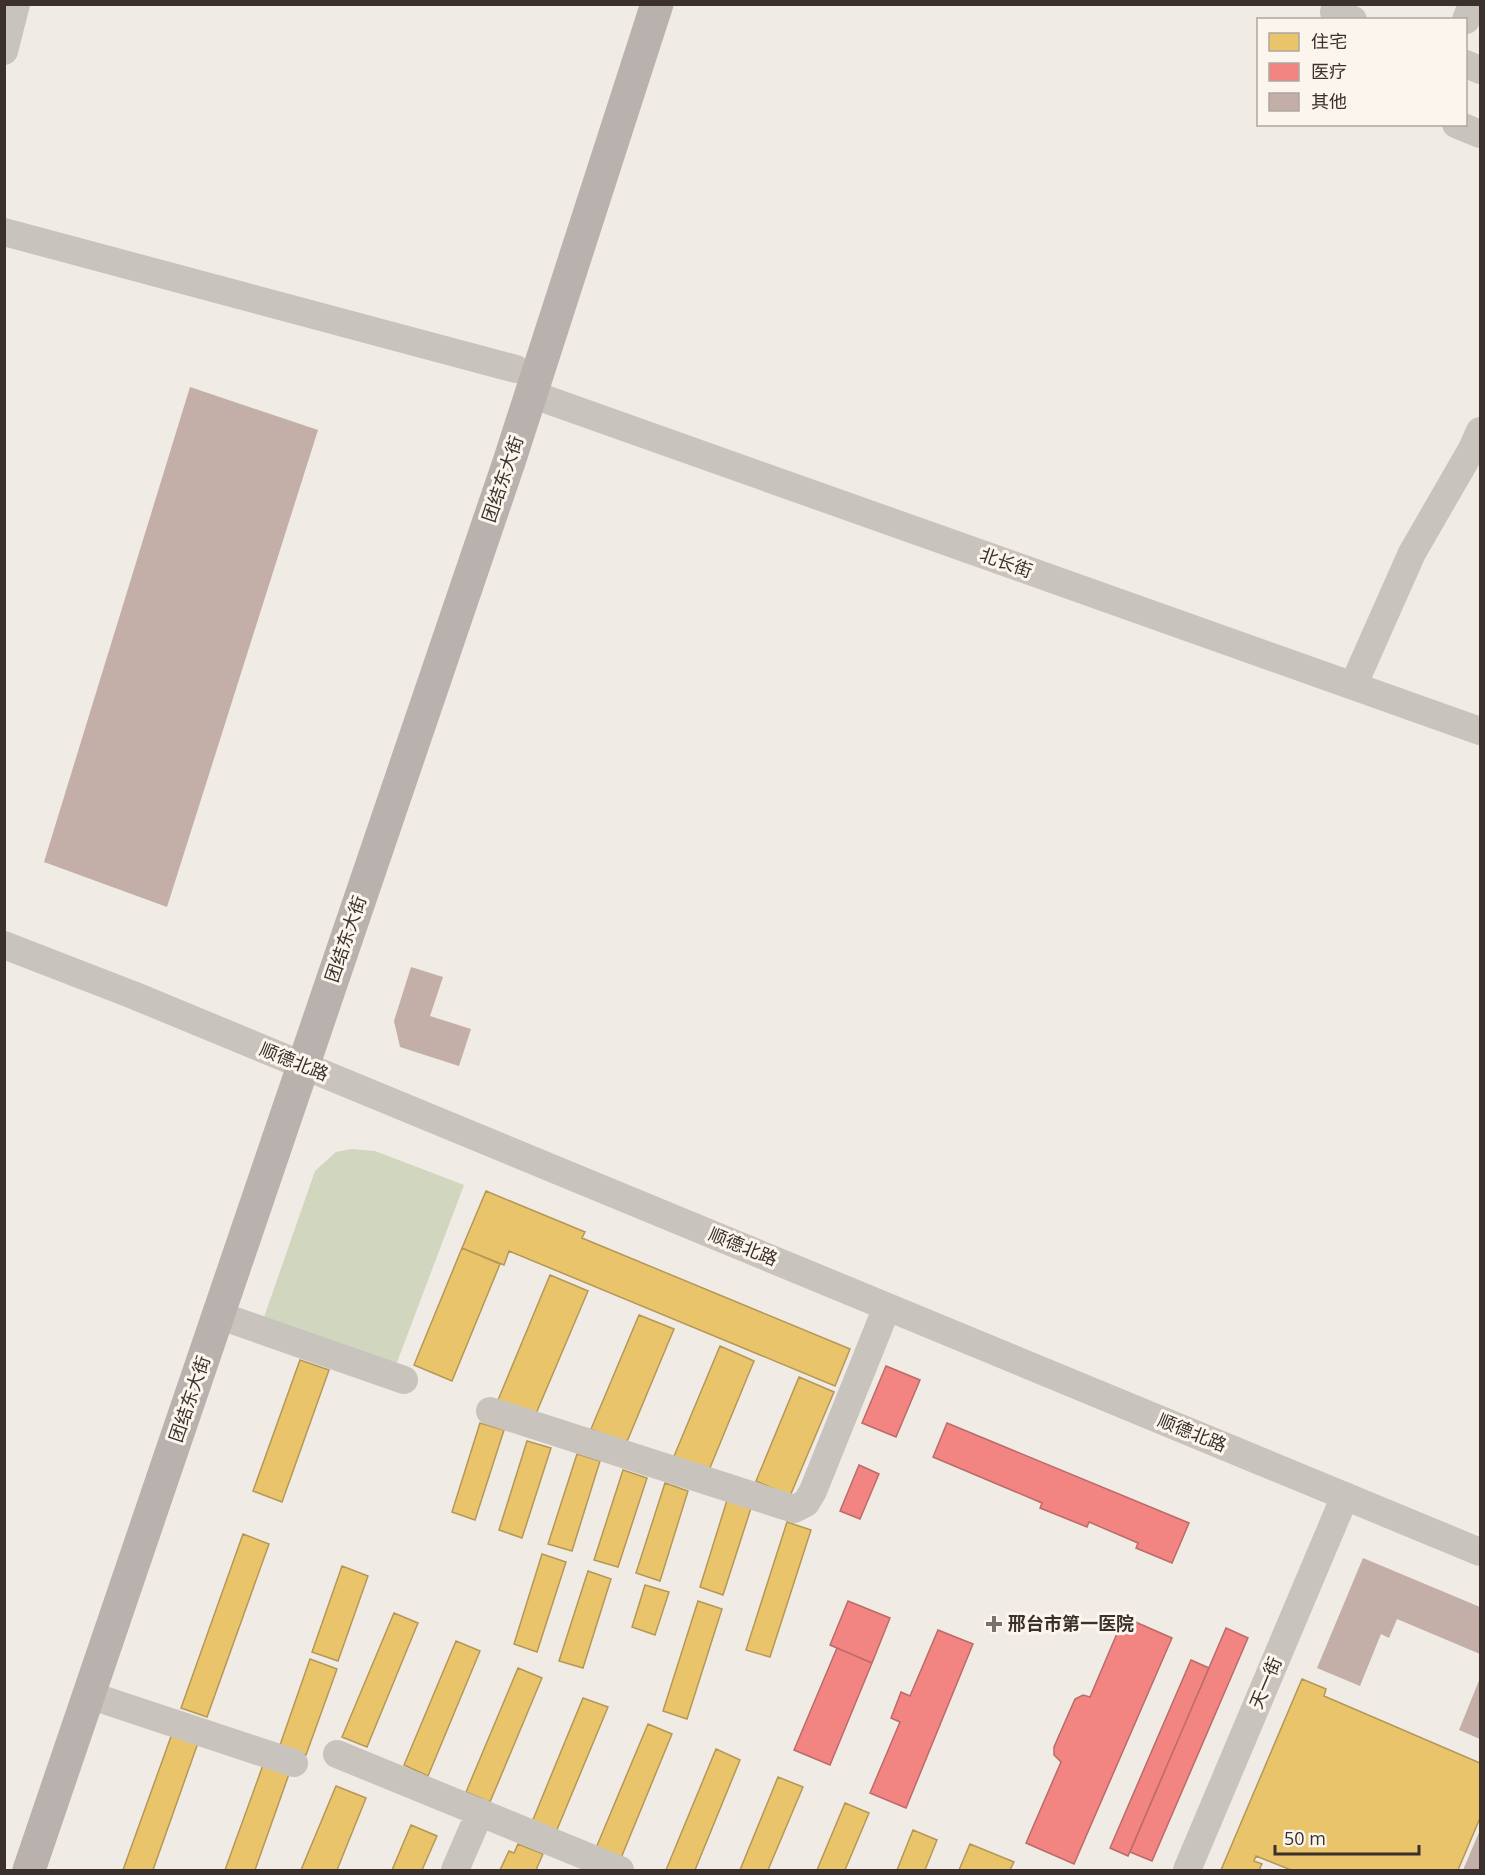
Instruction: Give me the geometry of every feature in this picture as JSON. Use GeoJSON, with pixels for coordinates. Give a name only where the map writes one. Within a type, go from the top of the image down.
{"type":"FeatureCollection","features":[{"type":"Feature","properties":{"kind":"main road","name":"团结东大街"},"geometry":{"type":"LineString","coordinates":[[523,382],[634,4]]}},
{"type":"Feature","properties":{"kind":"main road","name":"团结东大街"},"geometry":{"type":"LineString","coordinates":[[6,1870],[293,1061],[523,382],[657,4]]}},
{"type":"Feature","properties":{"kind":"main road","name":"团结东大街"},"geometry":{"type":"LineString","coordinates":[[29,1870],[218,1315],[293,1061]]}},
{"type":"Feature","properties":{"kind":"street"},"geometry":{"type":"LineString","coordinates":[[4,51],[16,4]]}},
{"type":"Feature","properties":{"kind":"street"},"geometry":{"type":"LineString","coordinates":[[1461,126],[1480,134]]}},
{"type":"Feature","properties":{"kind":"street","name":"北长街"},"geometry":{"type":"LineString","coordinates":[[4,232],[523,382],[1480,731]]}},
{"type":"Feature","properties":{"kind":"street"},"geometry":{"type":"LineString","coordinates":[[1353,686],[1413,553],[1467,459],[1480,431]]}},
{"type":"Feature","properties":{"kind":"street","name":"顺德北路"},"geometry":{"type":"LineString","coordinates":[[4,945],[293,1061],[1480,1552]]}},
{"type":"Feature","properties":{"kind":"street"},"geometry":{"type":"LineString","coordinates":[[490,1411],[794,1509],[807,1503],[813,1491],[887,1307]]}},
{"type":"Feature","properties":{"kind":"street"},"geometry":{"type":"LineString","coordinates":[[218,1315],[404,1380]]}},
{"type":"Feature","properties":{"kind":"street","name":"天一街"},"geometry":{"type":"LineString","coordinates":[[1187,1870],[1345,1496]]}},
{"type":"Feature","properties":{"kind":"street"},"geometry":{"type":"LineString","coordinates":[[89,1695],[294,1763]]}},
{"type":"Feature","properties":{"kind":"street"},"geometry":{"type":"LineString","coordinates":[[337,1754],[620,1870]]}},
{"type":"Feature","properties":{"kind":"street"},"geometry":{"type":"LineString","coordinates":[[455,1870],[480,1812]]}},
{"type":"Feature","properties":{"kind":"green space"},"geometry":{"type":"Polygon","coordinates":[[[352,1149],[375,1151],[464,1185],[396,1365],[263,1320],[315,1171],[336,1152],[352,1149]]]}},
{"type":"Feature","properties":{"kind":"building: 住宅"},"geometry":{"type":"Polygon","coordinates":[[[486,1191],[585,1232],[582,1238],[850,1349],[835,1386],[509,1251],[504,1265],[462,1248],[486,1191]]]}},
{"type":"Feature","properties":{"kind":"building: 住宅"},"geometry":{"type":"Polygon","coordinates":[[[462,1248],[500,1264],[452,1381],[414,1365],[462,1248]]]}},
{"type":"Feature","properties":{"kind":"building: 住宅"},"geometry":{"type":"Polygon","coordinates":[[[550,1275],[588,1291],[535,1416],[498,1400],[550,1275]]]}},
{"type":"Feature","properties":{"kind":"building: 住宅"},"geometry":{"type":"Polygon","coordinates":[[[639,1315],[674,1329],[626,1444],[591,1429],[639,1315]]]}},
{"type":"Feature","properties":{"kind":"building: 住宅"},"geometry":{"type":"Polygon","coordinates":[[[720,1346],[754,1361],[707,1475],[672,1461],[720,1346]]]}},
{"type":"Feature","properties":{"kind":"building: 住宅"},"geometry":{"type":"Polygon","coordinates":[[[300,1360],[329,1370],[282,1502],[253,1491],[300,1360]]]}},
{"type":"Feature","properties":{"kind":"building: 住宅"},"geometry":{"type":"Polygon","coordinates":[[[799,1377],[834,1392],[790,1496],[756,1481],[799,1377]]]}},
{"type":"Feature","properties":{"kind":"building: 住宅"},"geometry":{"type":"Polygon","coordinates":[[[480,1423],[504,1430],[475,1520],[452,1512],[480,1423]]]}},
{"type":"Feature","properties":{"kind":"building: 住宅"},"geometry":{"type":"Polygon","coordinates":[[[527,1441],[551,1448],[522,1538],[499,1530],[527,1441]]]}},
{"type":"Feature","properties":{"kind":"building: 住宅"},"geometry":{"type":"Polygon","coordinates":[[[577,1454],[600,1461],[572,1551],[548,1544],[577,1454]]]}},
{"type":"Feature","properties":{"kind":"building: 住宅"},"geometry":{"type":"Polygon","coordinates":[[[623,1470],[647,1478],[618,1567],[594,1560],[623,1470]]]}},
{"type":"Feature","properties":{"kind":"building: 住宅"},"geometry":{"type":"Polygon","coordinates":[[[665,1483],[688,1491],[660,1581],[636,1573],[665,1483]]]}},
{"type":"Feature","properties":{"kind":"building: 住宅"},"geometry":{"type":"Polygon","coordinates":[[[728,1497],[752,1505],[723,1595],[700,1587],[728,1497]]]}},
{"type":"Feature","properties":{"kind":"building: 住宅"},"geometry":{"type":"Polygon","coordinates":[[[787,1522],[811,1530],[770,1657],[746,1650],[787,1522]]]}},
{"type":"Feature","properties":{"kind":"building: 住宅"},"geometry":{"type":"Polygon","coordinates":[[[243,1534],[269,1544],[207,1717],[181,1708],[243,1534]]]}},
{"type":"Feature","properties":{"kind":"building: 住宅"},"geometry":{"type":"Polygon","coordinates":[[[542,1554],[566,1562],[537,1652],[514,1644],[542,1554]]]}},
{"type":"Feature","properties":{"kind":"building: 住宅"},"geometry":{"type":"Polygon","coordinates":[[[342,1566],[368,1576],[338,1661],[312,1652],[342,1566]]]}},
{"type":"Feature","properties":{"kind":"building: 住宅"},"geometry":{"type":"Polygon","coordinates":[[[588,1571],[611,1579],[583,1668],[559,1661],[588,1571]]]}},
{"type":"Feature","properties":{"kind":"building: 住宅"},"geometry":{"type":"Polygon","coordinates":[[[645,1585],[669,1592],[655,1635],[632,1627],[645,1585]]]}},
{"type":"Feature","properties":{"kind":"building: 住宅"},"geometry":{"type":"Polygon","coordinates":[[[698,1601],[722,1609],[687,1719],[663,1711],[698,1601]]]}},
{"type":"Feature","properties":{"kind":"building: 住宅"},"geometry":{"type":"Polygon","coordinates":[[[394,1613],[418,1623],[367,1747],[342,1737],[394,1613]]]}},
{"type":"Feature","properties":{"kind":"building: 住宅"},"geometry":{"type":"Polygon","coordinates":[[[456,1641],[480,1651],[428,1776],[404,1765],[456,1641]]]}},
{"type":"Feature","properties":{"kind":"building: 住宅"},"geometry":{"type":"Polygon","coordinates":[[[310,1659],[337,1669],[306,1755],[280,1745],[310,1659]]]}},
{"type":"Feature","properties":{"kind":"building: 住宅"},"geometry":{"type":"Polygon","coordinates":[[[518,1668],[542,1678],[490,1802],[466,1792],[518,1668]]]}},
{"type":"Feature","properties":{"kind":"building: 住宅"},"geometry":{"type":"Polygon","coordinates":[[[1302,1679],[1326,1689],[1324,1696],[1480,1763],[1480,1818],[1458,1870],[1291,1870],[1256,1856],[1254,1861],[1262,1864],[1259,1870],[1221,1870],[1302,1679]]]}},
{"type":"Feature","properties":{"kind":"building: 住宅"},"geometry":{"type":"Polygon","coordinates":[[[583,1698],[608,1707],[556,1832],[532,1822],[583,1698]]]}},
{"type":"Feature","properties":{"kind":"building: 住宅"},"geometry":{"type":"Polygon","coordinates":[[[648,1724],[672,1734],[621,1858],[596,1848],[648,1724]]]}},
{"type":"Feature","properties":{"kind":"building: 住宅"},"geometry":{"type":"Polygon","coordinates":[[[173,1731],[199,1740],[153,1870],[123,1870],[173,1731]]]}},
{"type":"Feature","properties":{"kind":"building: 住宅"},"geometry":{"type":"Polygon","coordinates":[[[716,1749],[740,1760],[695,1870],[666,1870],[716,1749]]]}},
{"type":"Feature","properties":{"kind":"building: 住宅"},"geometry":{"type":"Polygon","coordinates":[[[263,1765],[289,1774],[255,1870],[225,1870],[263,1765]]]}},
{"type":"Feature","properties":{"kind":"building: 住宅"},"geometry":{"type":"Polygon","coordinates":[[[778,1777],[803,1787],[768,1870],[740,1870],[778,1777]]]}},
{"type":"Feature","properties":{"kind":"building: 住宅"},"geometry":{"type":"Polygon","coordinates":[[[336,1786],[366,1798],[337,1870],[301,1870],[336,1786]]]}},
{"type":"Feature","properties":{"kind":"building: 住宅"},"geometry":{"type":"Polygon","coordinates":[[[845,1803],[869,1813],[845,1870],[817,1870],[845,1803]]]}},
{"type":"Feature","properties":{"kind":"building: 住宅"},"geometry":{"type":"Polygon","coordinates":[[[411,1825],[437,1836],[422,1870],[392,1870],[411,1825]]]}},
{"type":"Feature","properties":{"kind":"building: 住宅"},"geometry":{"type":"Polygon","coordinates":[[[913,1830],[937,1840],[925,1870],[897,1870],[913,1830]]]}},
{"type":"Feature","properties":{"kind":"building: 住宅"},"geometry":{"type":"Polygon","coordinates":[[[518,1844],[543,1854],[536,1870],[500,1870],[509,1851],[514,1853],[518,1844]]]}},
{"type":"Feature","properties":{"kind":"building: 住宅"},"geometry":{"type":"Polygon","coordinates":[[[970,1844],[1014,1862],[1010,1870],[959,1870],[970,1844]]]}},
{"type":"Feature","properties":{"kind":"building: 医疗"},"geometry":{"type":"Polygon","coordinates":[[[886,1366],[920,1380],[896,1437],[862,1423],[886,1366]]]}},
{"type":"Feature","properties":{"kind":"building: 医疗"},"geometry":{"type":"Polygon","coordinates":[[[947,1423],[1189,1523],[1172,1563],[1136,1548],[1138,1543],[1089,1522],[1087,1527],[1040,1508],[1042,1503],[933,1457],[947,1423]]]}},
{"type":"Feature","properties":{"kind":"building: 医疗"},"geometry":{"type":"Polygon","coordinates":[[[859,1465],[879,1474],[860,1519],[840,1511],[859,1465]]]}},
{"type":"Feature","properties":{"kind":"building: 医疗"},"geometry":{"type":"Polygon","coordinates":[[[848,1601],[890,1618],[872,1663],[830,1645],[848,1601]]]}},
{"type":"Feature","properties":{"kind":"building: 医疗"},"geometry":{"type":"Polygon","coordinates":[[[1124,1617],[1172,1638],[1074,1864],[1026,1843],[1061,1762],[1054,1755],[1054,1747],[1075,1699],[1083,1695],[1090,1697],[1124,1617]]]}},
{"type":"Feature","properties":{"kind":"building: 医疗"},"geometry":{"type":"Polygon","coordinates":[[[1226,1628],[1248,1638],[1152,1861],[1130,1852],[1226,1628]]]}},
{"type":"Feature","properties":{"kind":"building: 医疗"},"geometry":{"type":"Polygon","coordinates":[[[938,1630],[973,1644],[906,1808],[870,1793],[900,1722],[891,1718],[901,1692],[910,1696],[938,1630]]]}},
{"type":"Feature","properties":{"kind":"building: 医疗"},"geometry":{"type":"Polygon","coordinates":[[[837,1648],[872,1663],[830,1765],[794,1750],[837,1648]]]}},
{"type":"Feature","properties":{"kind":"building: 医疗"},"geometry":{"type":"Polygon","coordinates":[[[1191,1660],[1209,1668],[1128,1856],[1110,1848],[1191,1660]]]}},
{"type":"Feature","properties":{"kind":"building: 其他"},"geometry":{"type":"Polygon","coordinates":[[[190,387],[318,430],[167,907],[44,862],[190,387]]]}},
{"type":"Feature","properties":{"kind":"building: 其他"},"geometry":{"type":"Polygon","coordinates":[[[411,967],[443,977],[430,1016],[471,1029],[459,1066],[400,1047],[394,1021],[411,967]]]}},
{"type":"Feature","properties":{"kind":"building: 其他"},"geometry":{"type":"Polygon","coordinates":[[[1363,1558],[1480,1607],[1480,1654],[1397,1619],[1389,1638],[1381,1634],[1360,1686],[1317,1668],[1363,1558]]]}},
{"type":"Feature","properties":{"kind":"building: 其他"},"geometry":{"type":"Polygon","coordinates":[[[1480,1678],[1480,1739],[1459,1730],[1480,1678]]]}},
{"type":"Feature","properties":{"kind":"building: 其他"},"geometry":{"type":"Polygon","coordinates":[[[1480,1830],[1480,1870],[1463,1870],[1480,1830]]]}},
{"type":"Feature","properties":{"kind":"place","name":"邢台市第一医院"},"geometry":{"type":"Point","coordinates":[994,1624]}}]}
